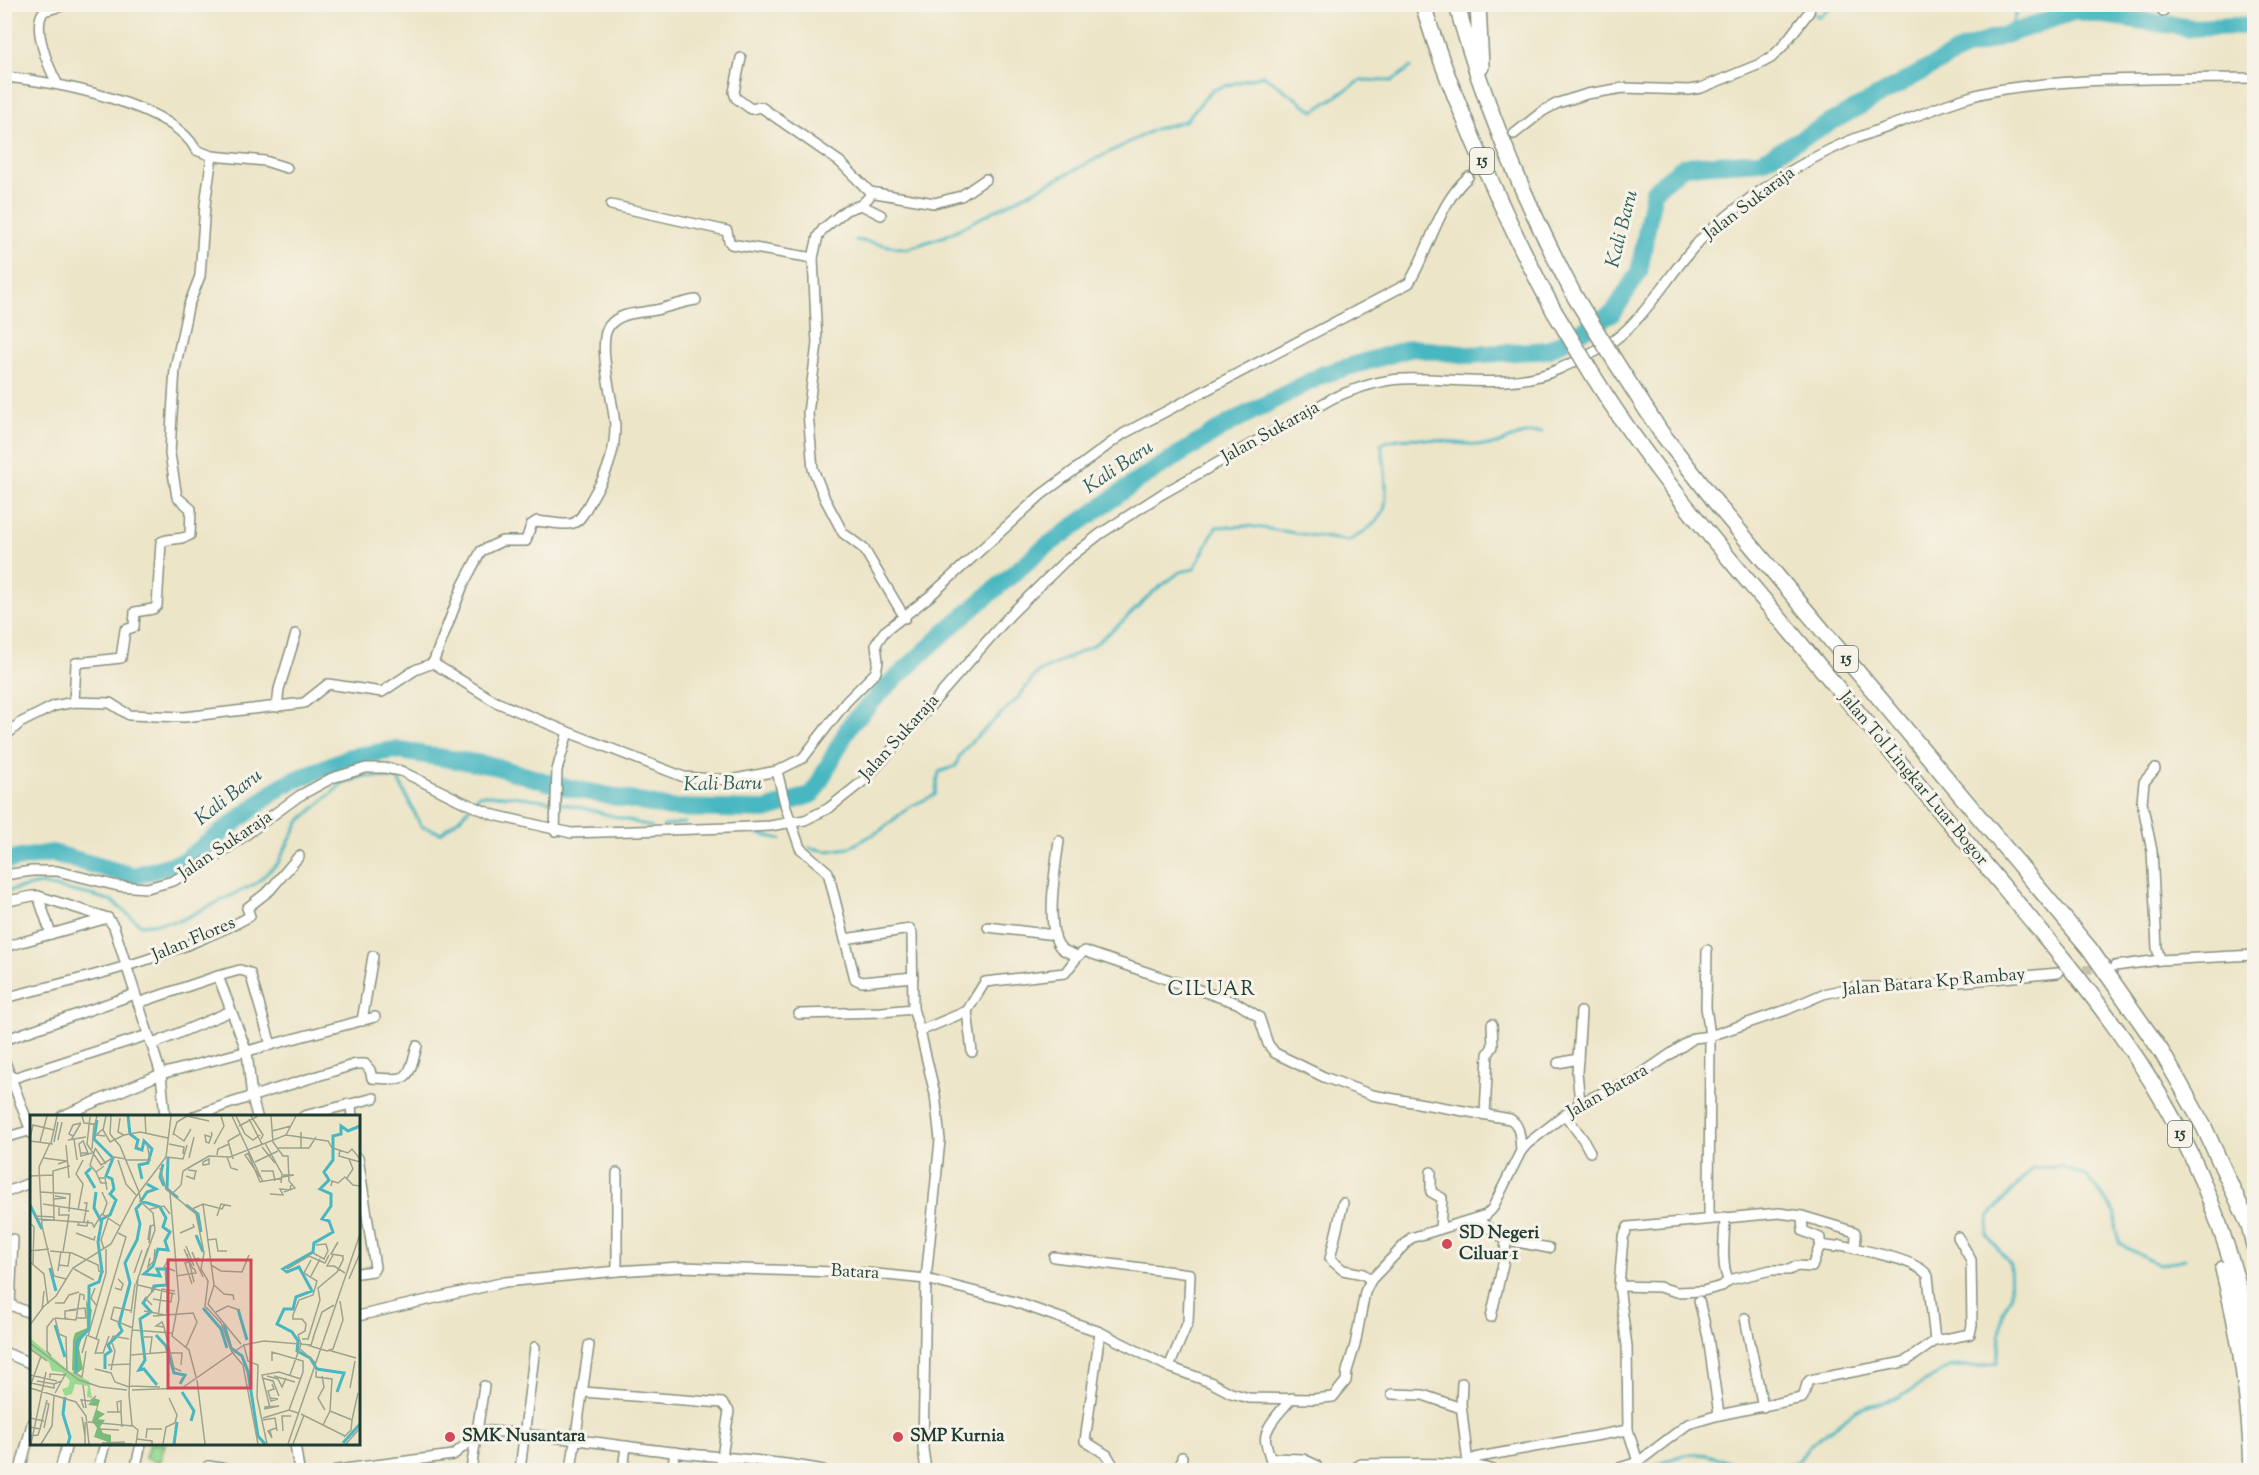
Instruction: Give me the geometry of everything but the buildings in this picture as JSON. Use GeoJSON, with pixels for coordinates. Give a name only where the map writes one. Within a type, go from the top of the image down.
{"type":"FeatureCollection","features":[{"type":"Feature","properties":{"kind":"highway","name":"Jalan Tol Lingkar Luar Bogor"},"geometry":{"type":"LineString","coordinates":[[1424,4],[1448,80],[1524,256],[1594,377],[1641,447],[1698,521],[2052,945],[2125,1041],[2167,1109],[2199,1172],[2229,1252],[2254,1349]]}},
{"type":"Feature","properties":{"kind":"highway","name":"Jalan Tol Lingkar Luar Bogor"},"geometry":{"type":"LineString","coordinates":[[1457,4],[1493,120],[1520,187],[1575,297],[1615,361],[1660,431],[1727,516],[2089,948],[2161,1051],[2204,1127],[2252,1230],[2254,1246]]}},
{"type":"Feature","properties":{"kind":"highway"},"geometry":{"type":"LineString","coordinates":[[1478,4],[1483,88]]}},
{"type":"Feature","properties":{"kind":"highway"},"geometry":{"type":"LineString","coordinates":[[2199,1172],[2235,1322],[2249,1421],[2252,1470]]}},
{"type":"Feature","properties":{"kind":"street"},"geometry":{"type":"LineString","coordinates":[[57,84],[46,62],[40,19],[44,11],[69,4]]}},
{"type":"Feature","properties":{"kind":"street"},"geometry":{"type":"LineString","coordinates":[[1515,134],[1543,111],[1558,103],[1587,94],[1623,88],[1689,90],[1701,88],[1760,64],[1771,58],[1782,47],[1810,7]]}},
{"type":"Feature","properties":{"kind":"street"},"geometry":{"type":"LineString","coordinates":[[741,58],[734,92],[736,98],[751,109],[761,106],[802,134],[840,162],[870,192],[934,203],[961,196],[986,179]]}},
{"type":"Feature","properties":{"kind":"street"},"geometry":{"type":"LineString","coordinates":[[4,77],[57,84],[151,113],[182,131],[192,141],[196,150],[212,156],[265,161],[287,168]]}},
{"type":"Feature","properties":{"kind":"street","name":"Jalan Sukaraja"},"geometry":{"type":"LineString","coordinates":[[4,875],[32,871],[57,872],[118,886],[147,888],[173,882],[214,858],[299,796],[337,777],[366,768],[401,771],[463,802],[555,831],[650,832],[770,826],[805,820],[830,808],[867,778],[1010,615],[1064,562],[1100,534],[1162,494],[1333,398],[1352,389],[1400,379],[1472,381],[1535,378],[1558,369],[1613,341],[1637,319],[1687,253],[1714,226],[1773,182],[1806,162],[1848,142],[1963,99],[2005,89],[2054,84],[2112,80],[2254,78]]}},
{"type":"Feature","properties":{"kind":"street"},"geometry":{"type":"LineString","coordinates":[[74,702],[76,663],[121,658],[125,630],[134,627],[135,612],[153,609],[157,606],[161,542],[166,539],[185,539],[190,535],[191,509],[177,497],[170,454],[173,402],[175,369],[188,307],[200,276],[205,205],[212,156]]}},
{"type":"Feature","properties":{"kind":"street"},"geometry":{"type":"LineString","coordinates":[[433,663],[496,702],[684,777],[730,780],[777,771],[803,758],[846,702],[876,672],[878,661],[876,644],[884,632],[905,618],[1041,495],[1123,434],[1410,283],[1452,196],[1468,177]]}},
{"type":"Feature","properties":{"kind":"street"},"geometry":{"type":"LineString","coordinates":[[870,192],[869,197],[861,205],[846,210],[818,236],[813,258],[817,344],[808,413],[813,469],[825,500],[843,533],[864,549],[905,618]]}},
{"type":"Feature","properties":{"kind":"street"},"geometry":{"type":"LineString","coordinates":[[611,205],[728,231],[731,244],[813,258]]}},
{"type":"Feature","properties":{"kind":"street"},"geometry":{"type":"LineString","coordinates":[[861,205],[880,215]]}},
{"type":"Feature","properties":{"kind":"street"},"geometry":{"type":"LineString","coordinates":[[4,737],[20,723],[54,706],[74,702],[110,703],[129,716],[184,717],[277,707],[304,703],[328,684],[382,692],[415,670],[433,663],[463,585],[481,551],[502,541],[526,541],[531,525],[537,521],[573,525],[579,521],[599,488],[607,471],[614,439],[611,389],[603,339],[610,326],[636,312],[696,300]]}},
{"type":"Feature","properties":{"kind":"street"},"geometry":{"type":"LineString","coordinates":[[277,707],[279,689],[296,634]]}},
{"type":"Feature","properties":{"kind":"street"},"geometry":{"type":"LineString","coordinates":[[555,831],[556,770],[568,732]]}},
{"type":"Feature","properties":{"kind":"street"},"geometry":{"type":"LineString","coordinates":[[2155,769],[2144,782],[2142,802],[2152,851],[2157,948],[2160,960]]}},
{"type":"Feature","properties":{"kind":"street"},"geometry":{"type":"LineString","coordinates":[[777,771],[790,823],[800,848],[828,872],[855,979],[862,982],[914,977]]}},
{"type":"Feature","properties":{"kind":"street"},"geometry":{"type":"LineString","coordinates":[[1059,841],[1052,909],[1055,935],[1060,946],[1078,957]]}},
{"type":"Feature","properties":{"kind":"street","name":"Jalan Flores"},"geometry":{"type":"LineString","coordinates":[[128,967],[176,950],[248,917],[250,914],[248,907],[270,890],[299,855]]}},
{"type":"Feature","properties":{"kind":"street"},"geometry":{"type":"LineString","coordinates":[[38,896],[51,934]]}},
{"type":"Feature","properties":{"kind":"street"},"geometry":{"type":"LineString","coordinates":[[4,902],[38,896],[108,918],[114,927],[151,1039],[161,1074],[165,1115]]}},
{"type":"Feature","properties":{"kind":"street"},"geometry":{"type":"LineString","coordinates":[[4,947],[108,918]]}},
{"type":"Feature","properties":{"kind":"street"},"geometry":{"type":"LineString","coordinates":[[987,927],[1055,935]]}},
{"type":"Feature","properties":{"kind":"street"},"geometry":{"type":"LineString","coordinates":[[845,939],[910,929],[912,933],[914,977],[912,1009],[920,1031],[935,1094],[940,1140],[926,1279],[924,1449],[926,1470]]}},
{"type":"Feature","properties":{"kind":"street"},"geometry":{"type":"LineString","coordinates":[[1707,950],[1706,1007],[1710,1036],[1709,1218]]}},
{"type":"Feature","properties":{"kind":"street"},"geometry":{"type":"LineString","coordinates":[[920,1031],[967,1011],[985,982],[1065,973],[1085,951],[1237,1003],[1258,1017],[1268,1044],[1275,1053],[1348,1087],[1395,1099],[1510,1119],[1516,1122],[1521,1151]]}},
{"type":"Feature","properties":{"kind":"street"},"geometry":{"type":"LineString","coordinates":[[2115,966],[2160,960],[2254,955]]}},
{"type":"Feature","properties":{"kind":"street"},"geometry":{"type":"LineString","coordinates":[[362,1021],[373,956]]}},
{"type":"Feature","properties":{"kind":"street"},"geometry":{"type":"LineString","coordinates":[[4,998],[128,967]]}},
{"type":"Feature","properties":{"kind":"street"},"geometry":{"type":"LineString","coordinates":[[4,1040],[240,970],[250,973],[271,1045]]}},
{"type":"Feature","properties":{"kind":"street","name":"Jalan Batara Kp Rambay"},"geometry":{"type":"LineString","coordinates":[[1710,1036],[1786,1010],[1823,994],[1854,987],[1905,987],[2058,973]]}},
{"type":"Feature","properties":{"kind":"street"},"geometry":{"type":"LineString","coordinates":[[218,976],[247,1052],[252,1098],[257,1115]]}},
{"type":"Feature","properties":{"kind":"street"},"geometry":{"type":"LineString","coordinates":[[799,1014],[912,1009]]}},
{"type":"Feature","properties":{"kind":"street"},"geometry":{"type":"LineString","coordinates":[[8,1080],[151,1039],[231,1011]]}},
{"type":"Feature","properties":{"kind":"street"},"geometry":{"type":"LineString","coordinates":[[967,1011],[972,1052]]}},
{"type":"Feature","properties":{"kind":"street"},"geometry":{"type":"LineString","coordinates":[[1580,1103],[1577,1071],[1581,1012]]}},
{"type":"Feature","properties":{"kind":"street"},"geometry":{"type":"LineString","coordinates":[[64,1115],[161,1074],[375,1017]]}},
{"type":"Feature","properties":{"kind":"street"},"geometry":{"type":"LineString","coordinates":[[1485,1114],[1488,1054],[1493,1046],[1492,1024]]}},
{"type":"Feature","properties":{"kind":"street","name":"Jalan Batara"},"geometry":{"type":"LineString","coordinates":[[1333,1397],[1346,1381],[1365,1292],[1371,1280],[1411,1238],[1486,1215],[1492,1209],[1521,1151],[1527,1144],[1580,1103],[1637,1077],[1694,1038],[1710,1036]]}},
{"type":"Feature","properties":{"kind":"street"},"geometry":{"type":"LineString","coordinates":[[208,1114],[356,1064],[365,1064],[372,1078],[403,1078],[409,1073],[417,1046]]}},
{"type":"Feature","properties":{"kind":"street"},"geometry":{"type":"LineString","coordinates":[[4,1059],[8,1080],[30,1130]]}},
{"type":"Feature","properties":{"kind":"street"},"geometry":{"type":"LineString","coordinates":[[1558,1063],[1578,1059]]}},
{"type":"Feature","properties":{"kind":"street"},"geometry":{"type":"LineString","coordinates":[[310,1115],[374,1098]]}},
{"type":"Feature","properties":{"kind":"street"},"geometry":{"type":"LineString","coordinates":[[348,1104],[351,1107],[352,1115]]}},
{"type":"Feature","properties":{"kind":"street"},"geometry":{"type":"LineString","coordinates":[[1566,1116],[1590,1152]]}},
{"type":"Feature","properties":{"kind":"street"},"geometry":{"type":"LineString","coordinates":[[4,1138],[30,1132]]}},
{"type":"Feature","properties":{"kind":"street"},"geometry":{"type":"LineString","coordinates":[[360,1171],[375,1268],[373,1271],[360,1273]]}},
{"type":"Feature","properties":{"kind":"street"},"geometry":{"type":"LineString","coordinates":[[1431,1172],[1431,1192],[1442,1198],[1440,1229]]}},
{"type":"Feature","properties":{"kind":"street"},"geometry":{"type":"LineString","coordinates":[[617,1173],[617,1270]]}},
{"type":"Feature","properties":{"kind":"street"},"geometry":{"type":"LineString","coordinates":[[4,1193],[30,1183]]}},
{"type":"Feature","properties":{"kind":"street"},"geometry":{"type":"LineString","coordinates":[[1342,1203],[1330,1259],[1343,1270],[1363,1274],[1371,1280]]}},
{"type":"Feature","properties":{"kind":"street"},"geometry":{"type":"LineString","coordinates":[[1638,1462],[1628,1430],[1627,1346],[1619,1286],[1623,1238],[1628,1227],[1766,1213],[1802,1216],[1855,1232],[1854,1248]]}},
{"type":"Feature","properties":{"kind":"street"},"geometry":{"type":"LineString","coordinates":[[1725,1216],[1724,1263],[1729,1280]]}},
{"type":"Feature","properties":{"kind":"street"},"geometry":{"type":"LineString","coordinates":[[1619,1286],[1659,1287],[1677,1292],[1703,1291],[1722,1286],[1729,1280],[1771,1270],[1789,1270],[1797,1266],[1812,1268],[1820,1245],[1820,1238],[1803,1231],[1802,1216]]}},
{"type":"Feature","properties":{"kind":"street"},"geometry":{"type":"LineString","coordinates":[[1476,1219],[1506,1240],[1550,1248]]}},
{"type":"Feature","properties":{"kind":"street"},"geometry":{"type":"LineString","coordinates":[[1614,1470],[1638,1462],[1688,1424],[1719,1415],[1802,1398],[1810,1380],[1906,1361],[1935,1341],[1970,1334],[1972,1330],[1971,1260],[1958,1236]]}},
{"type":"Feature","properties":{"kind":"street"},"geometry":{"type":"LineString","coordinates":[[13,1239],[7,1303],[30,1313]]}},
{"type":"Feature","properties":{"kind":"street"},"geometry":{"type":"LineString","coordinates":[[1491,1317],[1505,1255],[1506,1240]]}},
{"type":"Feature","properties":{"kind":"street"},"geometry":{"type":"LineString","coordinates":[[1820,1245],[1834,1248],[1841,1245],[1886,1256],[1918,1267],[1925,1272],[1928,1276],[1935,1341]]}},
{"type":"Feature","properties":{"kind":"street"},"geometry":{"type":"LineString","coordinates":[[1054,1257],[1190,1274],[1188,1322],[1169,1366]]}},
{"type":"Feature","properties":{"kind":"street","name":"Batara"},"geometry":{"type":"LineString","coordinates":[[360,1316],[393,1310],[505,1282],[617,1270],[681,1267],[867,1273],[926,1279],[1015,1302],[1100,1332],[1169,1366],[1248,1398],[1333,1397]]}},
{"type":"Feature","properties":{"kind":"street"},"geometry":{"type":"LineString","coordinates":[[1699,1301],[1708,1337],[1719,1415]]}},
{"type":"Feature","properties":{"kind":"street"},"geometry":{"type":"LineString","coordinates":[[1744,1318],[1763,1407]]}},
{"type":"Feature","properties":{"kind":"street"},"geometry":{"type":"LineString","coordinates":[[1100,1332],[1085,1441],[1107,1455],[1116,1470]]}},
{"type":"Feature","properties":{"kind":"street"},"geometry":{"type":"LineString","coordinates":[[572,1470],[589,1345]]}},
{"type":"Feature","properties":{"kind":"street"},"geometry":{"type":"LineString","coordinates":[[520,1470],[535,1347]]}},
{"type":"Feature","properties":{"kind":"street"},"geometry":{"type":"LineString","coordinates":[[4,1352],[30,1363]]}},
{"type":"Feature","properties":{"kind":"street"},"geometry":{"type":"LineString","coordinates":[[1462,1383],[1461,1408],[1468,1463]]}},
{"type":"Feature","properties":{"kind":"street"},"geometry":{"type":"LineString","coordinates":[[471,1470],[484,1386]]}},
{"type":"Feature","properties":{"kind":"street"},"geometry":{"type":"LineString","coordinates":[[583,1392],[722,1402],[729,1411],[720,1470]]}},
{"type":"Feature","properties":{"kind":"street"},"geometry":{"type":"LineString","coordinates":[[1392,1394],[1423,1395],[1461,1408]]}},
{"type":"Feature","properties":{"kind":"street"},"geometry":{"type":"LineString","coordinates":[[1272,1470],[1272,1458],[1265,1442],[1267,1430],[1292,1398]]}},
{"type":"Feature","properties":{"kind":"street"},"geometry":{"type":"LineString","coordinates":[[476,1430],[576,1439],[722,1457],[773,1466],[821,1470]]}},
{"type":"Feature","properties":{"kind":"street"},"geometry":{"type":"LineString","coordinates":[[337,1470],[453,1455],[468,1443],[476,1430]]}},
{"type":"Feature","properties":{"kind":"street"},"geometry":{"type":"LineString","coordinates":[[1468,1463],[1479,1456],[1628,1430]]}},
{"type":"Feature","properties":{"kind":"street"},"geometry":{"type":"LineString","coordinates":[[20,1470],[30,1432]]}},
{"type":"Feature","properties":{"kind":"street"},"geometry":{"type":"LineString","coordinates":[[60,1470],[66,1445]]}},
{"type":"Feature","properties":{"kind":"street"},"geometry":{"type":"LineString","coordinates":[[98,1470],[104,1445]]}},
{"type":"Feature","properties":{"kind":"street"},"geometry":{"type":"LineString","coordinates":[[135,1470],[141,1445]]}},
{"type":"Feature","properties":{"kind":"street"},"geometry":{"type":"LineString","coordinates":[[295,1445],[300,1470]]}},
{"type":"Feature","properties":{"kind":"street"},"geometry":{"type":"LineString","coordinates":[[623,1470],[626,1446]]}},
{"type":"Feature","properties":{"kind":"street"},"geometry":{"type":"LineString","coordinates":[[672,1470],[675,1452]]}},
{"type":"Feature","properties":{"kind":"street"},"geometry":{"type":"LineString","coordinates":[[1180,1470],[1182,1457]]}},
{"type":"Feature","properties":{"kind":"street"},"geometry":{"type":"LineString","coordinates":[[1272,1458],[1303,1459],[1314,1463],[1317,1470]]}},
{"type":"Feature","properties":{"kind":"street"},"geometry":{"type":"LineString","coordinates":[[1355,1470],[1357,1465],[1361,1464],[1468,1463],[1493,1470]]}},
{"type":"Feature","properties":{"kind":"street"},"geometry":{"type":"LineString","coordinates":[[208,1466],[233,1470]]}},
{"type":"Feature","properties":{"kind":"green space"},"geometry":{"type":"Polygon","coordinates":[[[149,1445],[165,1445],[159,1463],[145,1458],[149,1445]]]}},
{"type":"Feature","properties":{"kind":"waterway"},"geometry":{"type":"LineString","coordinates":[[1815,14],[1819,17],[1834,4]]}},
{"type":"Feature","properties":{"kind":"waterway"},"geometry":{"type":"LineString","coordinates":[[2008,34],[2020,4]]}},
{"type":"Feature","properties":{"kind":"waterway","name":"Kali Baru"},"geometry":{"type":"LineString","coordinates":[[4,861],[52,853],[133,876],[183,862],[283,785],[350,757],[394,750],[494,766],[560,786],[670,808],[766,810],[813,794],[850,725],[883,690],[952,626],[1041,550],[1140,479],[1230,423],[1324,374],[1412,348],[1469,355],[1548,350],[1613,313],[1639,272],[1654,190],[1684,166],[1761,161],[1963,49],[2076,11],[2192,28],[2254,25]]}},
{"type":"Feature","properties":{"kind":"waterway"},"geometry":{"type":"LineString","coordinates":[[856,240],[906,249],[945,236],[1155,129],[1185,121],[1212,90],[1263,75],[1314,111],[1361,80],[1392,81],[1411,67]]}},
{"type":"Feature","properties":{"kind":"waterway"},"geometry":{"type":"LineString","coordinates":[[810,848],[828,851],[849,848],[881,830],[909,807],[935,795],[939,772],[956,766],[959,757],[970,743],[1017,699],[1037,673],[1094,645],[1153,592],[1180,572],[1194,569],[1216,527],[1248,526],[1349,541],[1371,526],[1382,514],[1384,508],[1386,480],[1381,444],[1406,438],[1492,445],[1521,435],[1542,432]]}},
{"type":"Feature","properties":{"kind":"waterway"},"geometry":{"type":"LineString","coordinates":[[331,764],[342,784]]}},
{"type":"Feature","properties":{"kind":"waterway"},"geometry":{"type":"LineString","coordinates":[[4,892],[40,884],[112,901],[141,925],[179,921],[255,884],[278,863],[299,822],[342,784],[364,776],[398,779],[421,826],[441,833],[469,808]]}},
{"type":"Feature","properties":{"kind":"waterway"},"geometry":{"type":"LineString","coordinates":[[473,803],[479,795],[523,797],[587,809],[651,827]]}},
{"type":"Feature","properties":{"kind":"waterway"},"geometry":{"type":"LineString","coordinates":[[663,826],[685,823]]}},
{"type":"Feature","properties":{"kind":"waterway"},"geometry":{"type":"LineString","coordinates":[[750,832],[781,839]]}},
{"type":"Feature","properties":{"kind":"waterway"},"geometry":{"type":"LineString","coordinates":[[1746,1470],[1781,1468],[1799,1460],[1811,1444],[1858,1409],[1900,1397],[1951,1366],[1981,1366],[1997,1362],[2003,1311],[2011,1296],[2010,1264],[1987,1235],[1989,1216],[2032,1169],[2060,1166],[2088,1177],[2116,1214],[2115,1227],[2120,1244],[2159,1265],[2185,1259]]}},
{"type":"Feature","properties":{"kind":"waterway"},"geometry":{"type":"LineString","coordinates":[[1648,1470],[1674,1458],[1696,1454],[1719,1458],[1745,1470]]}},
{"type":"Feature","properties":{"kind":"tunnel"},"geometry":{"type":"LineString","coordinates":[[1468,177],[1514,134]]}},
{"type":"Feature","properties":{"kind":"tunnel"},"geometry":{"type":"LineString","coordinates":[[2070,972],[2104,967]]}},
{"type":"Feature","properties":{"kind":"place","name":"SD Negeri Ciluar 1"},"geometry":{"type":"Point","coordinates":[1447,1244]}},
{"type":"Feature","properties":{"kind":"place","name":"SMK Nusantara"},"geometry":{"type":"Point","coordinates":[450,1437]}},
{"type":"Feature","properties":{"kind":"place","name":"SMP Kurnia"},"geometry":{"type":"Point","coordinates":[898,1437]}},
{"type":"Feature","properties":{"kind":"district","name":"CILUAR"},"geometry":{"type":"Point","coordinates":[1212,990]}}]}
